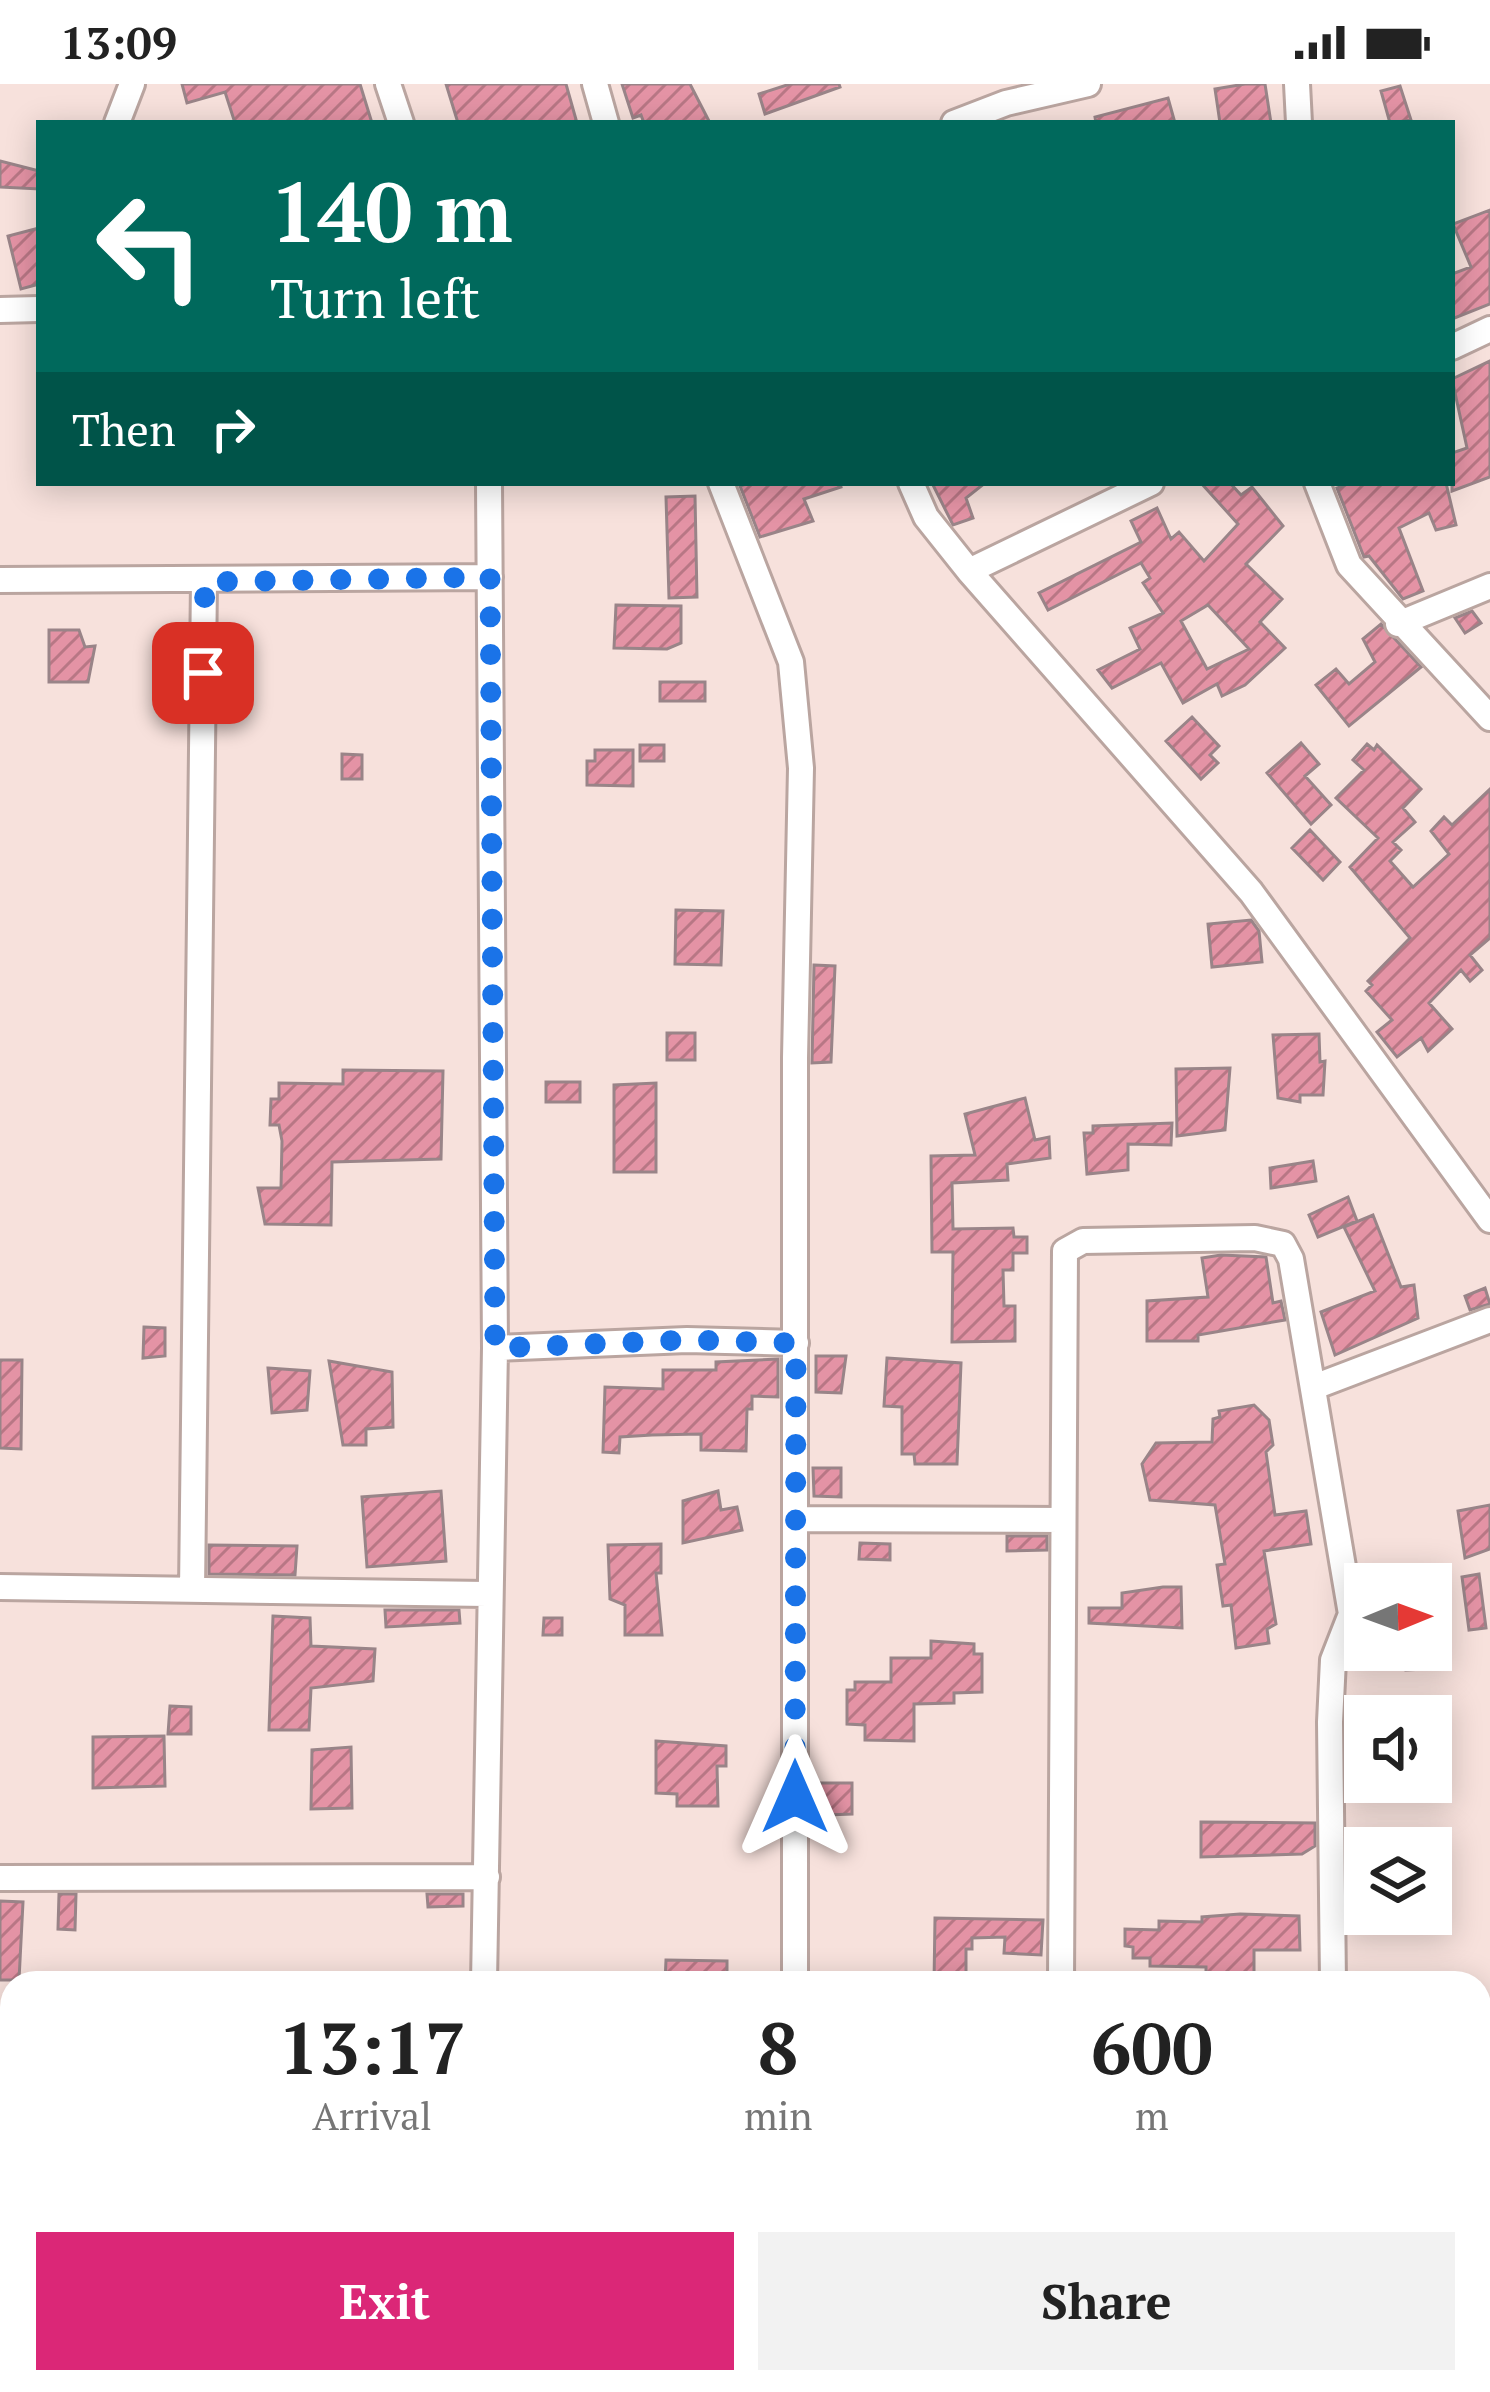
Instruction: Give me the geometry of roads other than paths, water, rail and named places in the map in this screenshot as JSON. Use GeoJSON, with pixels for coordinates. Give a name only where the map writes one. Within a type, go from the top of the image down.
{"type":"FeatureCollection","features":[{"type":"Feature","properties":{"kind":"street"},"geometry":{"type":"LineString","coordinates":[[118,120],[132,84]]}},
{"type":"Feature","properties":{"kind":"street"},"geometry":{"type":"LineString","coordinates":[[388,84],[400,120]]}},
{"type":"Feature","properties":{"kind":"street"},"geometry":{"type":"LineString","coordinates":[[595,84],[606,120]]}},
{"type":"Feature","properties":{"kind":"street"},"geometry":{"type":"LineString","coordinates":[[968,120],[1088,84]]}},
{"type":"Feature","properties":{"kind":"street"},"geometry":{"type":"LineString","coordinates":[[1297,84],[1299,120]]}},
{"type":"Feature","properties":{"kind":"street"},"geometry":{"type":"LineString","coordinates":[[0,310],[36,309]]}},
{"type":"Feature","properties":{"kind":"street"},"geometry":{"type":"LineString","coordinates":[[1455,346],[1490,329]]}},
{"type":"Feature","properties":{"kind":"street"},"geometry":{"type":"LineString","coordinates":[[484,1971],[487,1594],[495,1348],[489,486]]}},
{"type":"Feature","properties":{"kind":"street"},"geometry":{"type":"LineString","coordinates":[[722,486],[791,662],[798,697],[795,1971]]}},
{"type":"Feature","properties":{"kind":"street"},"geometry":{"type":"LineString","coordinates":[[912,486],[926,517],[969,572],[1251,892],[1490,1220]]}},
{"type":"Feature","properties":{"kind":"street"},"geometry":{"type":"LineString","coordinates":[[1085,486],[1092,508]]}},
{"type":"Feature","properties":{"kind":"street"},"geometry":{"type":"LineString","coordinates":[[969,572],[1144,486]]}},
{"type":"Feature","properties":{"kind":"street"},"geometry":{"type":"LineString","coordinates":[[1318,486],[1349,565],[1398,624],[1490,718]]}},
{"type":"Feature","properties":{"kind":"street"},"geometry":{"type":"LineString","coordinates":[[0,580],[490,577]]}},
{"type":"Feature","properties":{"kind":"street"},"geometry":{"type":"LineString","coordinates":[[192,1590],[205,582]]}},
{"type":"Feature","properties":{"kind":"street"},"geometry":{"type":"LineString","coordinates":[[1398,624],[1490,586]]}},
{"type":"Feature","properties":{"kind":"street"},"geometry":{"type":"LineString","coordinates":[[1061,1971],[1065,1251],[1083,1241],[1255,1238],[1283,1244],[1291,1259],[1351,1613],[1333,1660],[1333,1971]]}},
{"type":"Feature","properties":{"kind":"street"},"geometry":{"type":"LineString","coordinates":[[1314,1387],[1490,1320]]}},
{"type":"Feature","properties":{"kind":"street"},"geometry":{"type":"LineString","coordinates":[[495,1348],[687,1340],[796,1343]]}},
{"type":"Feature","properties":{"kind":"street"},"geometry":{"type":"LineString","coordinates":[[795,1519],[1062,1520]]}},
{"type":"Feature","properties":{"kind":"street"},"geometry":{"type":"LineString","coordinates":[[0,1587],[487,1594]]}},
{"type":"Feature","properties":{"kind":"street"},"geometry":{"type":"LineString","coordinates":[[0,1878],[487,1877]]}}]}
